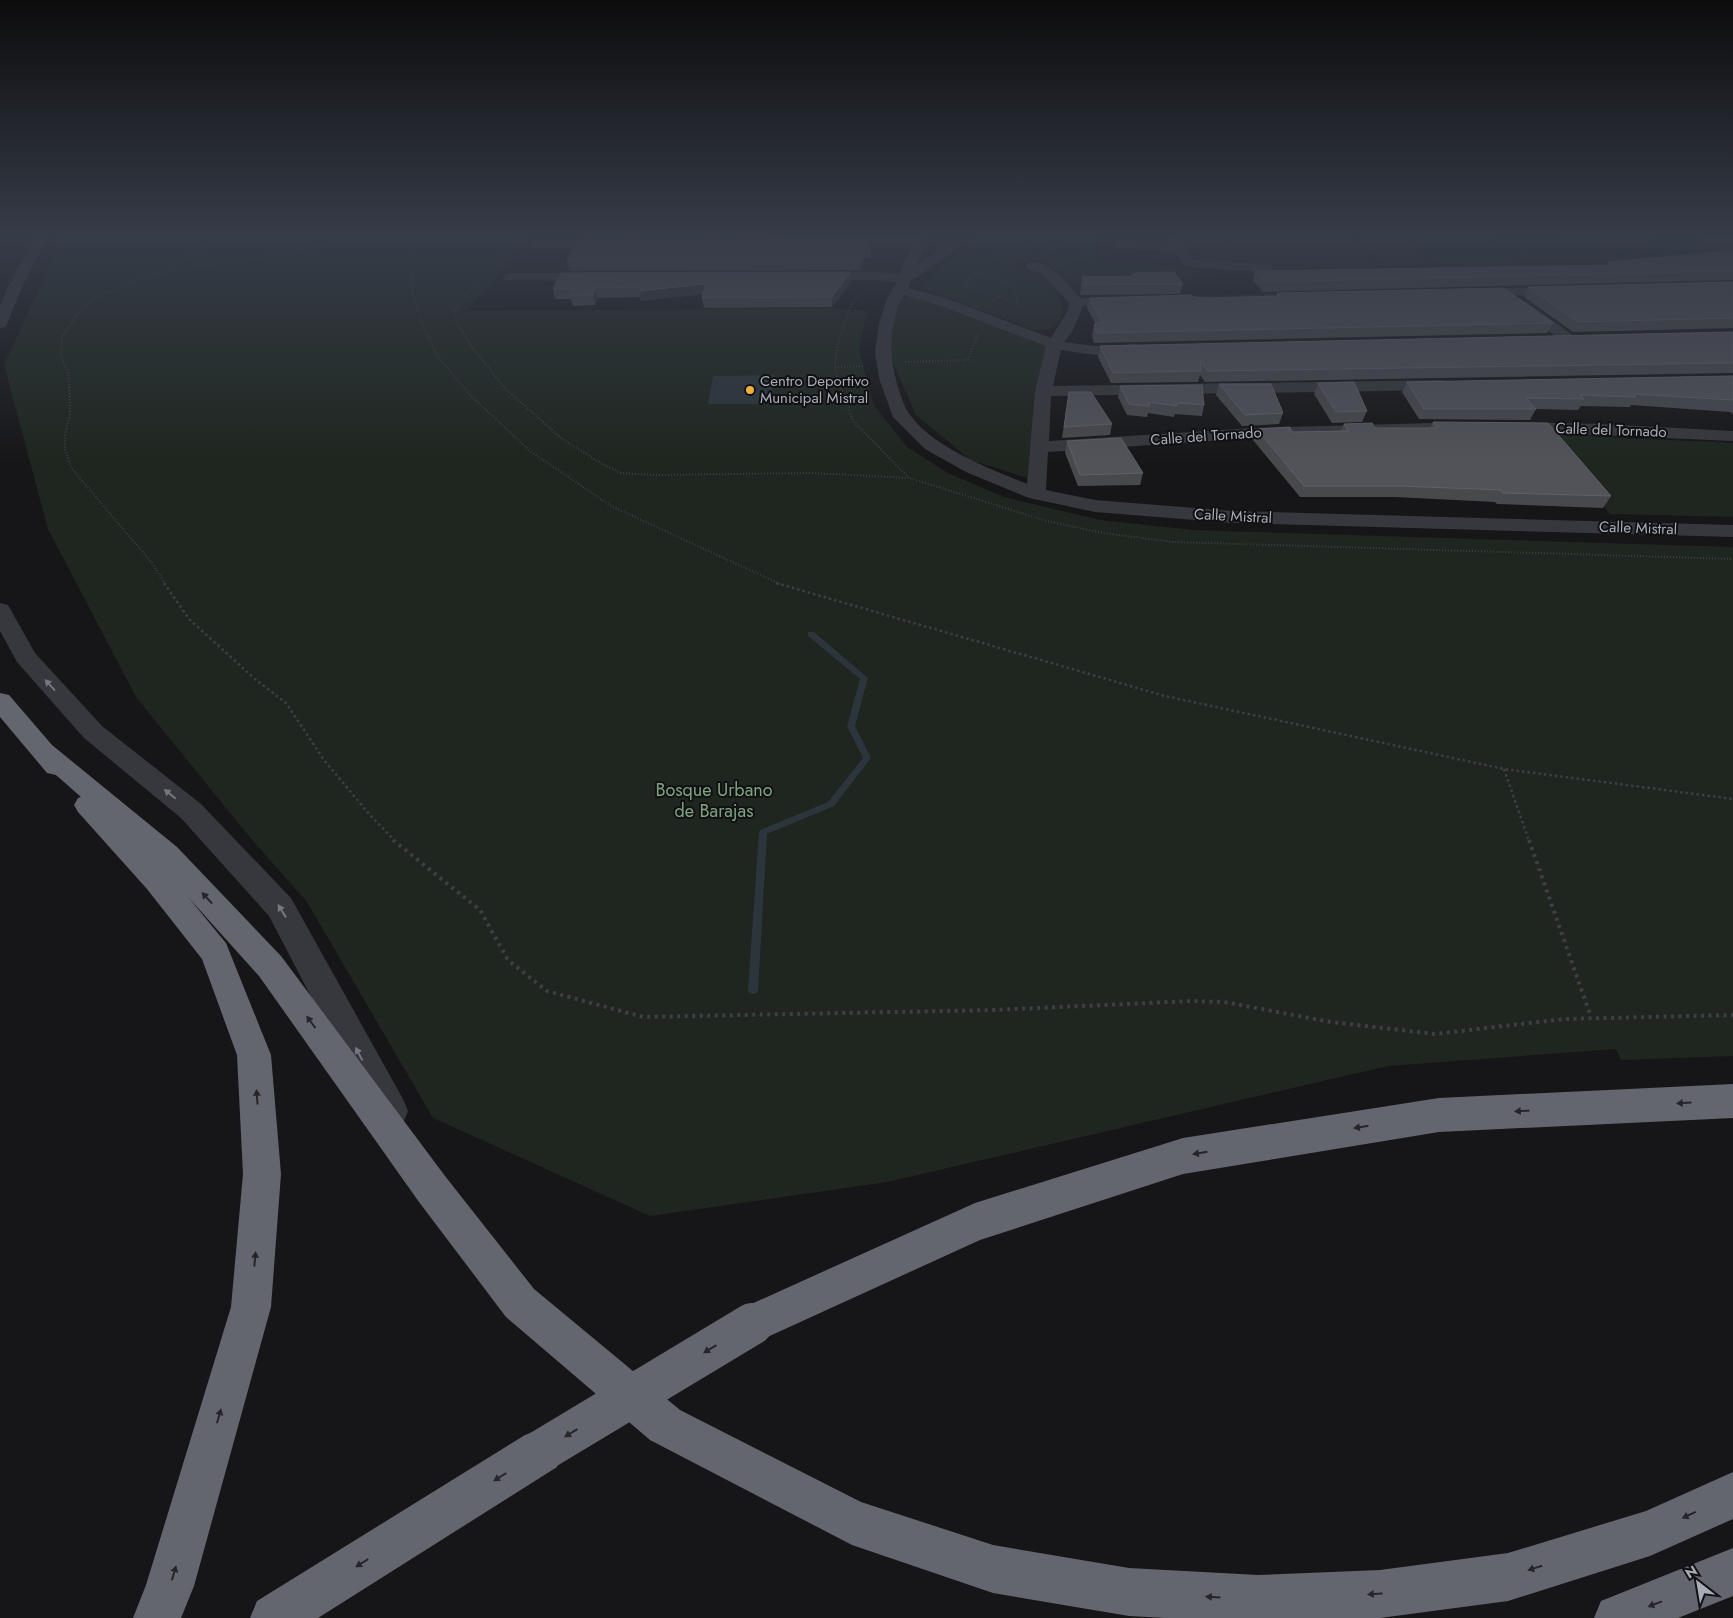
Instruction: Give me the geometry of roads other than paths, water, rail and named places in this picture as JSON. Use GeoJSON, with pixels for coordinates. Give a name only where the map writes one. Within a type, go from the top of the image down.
{"type":"FeatureCollection","features":[{"type":"Feature","properties":{"kind":"highway"},"geometry":{"type":"LineString","coordinates":[[0,700],[46,752],[101,822],[157,881],[215,952],[254,1055],[262,1174],[251,1307],[170,1586],[157,1618]]}},
{"type":"Feature","properties":{"kind":"highway"},"geometry":{"type":"LineString","coordinates":[[46,752],[168,855],[270,966],[432,1190],[520,1303],[665,1425],[852,1522],[993,1569],[1129,1592],[1258,1599],[1380,1594],[1508,1577],[1650,1533],[1733,1495]]}},
{"type":"Feature","properties":{"kind":"highway"},"geometry":{"type":"LineString","coordinates":[[274,1618],[541,1451],[752,1324],[975,1222],[1183,1156],[1439,1115],[1733,1101]]}},
{"type":"Feature","properties":{"kind":"highway"},"geometry":{"type":"LineString","coordinates":[[1618,1618],[1733,1572]]}},
{"type":"Feature","properties":{"kind":"street","name":"Calle Mistral"},"geometry":{"type":"LineString","coordinates":[[889,314],[883,352],[887,378],[902,417],[931,445],[973,468],[1036,494],[1095,506],[1232,517],[1733,531]]}},
{"type":"Feature","properties":{"kind":"street"},"geometry":{"type":"LineString","coordinates":[[975,314],[1072,348],[1093,350],[1152,349]]}},
{"type":"Feature","properties":{"kind":"street"},"geometry":{"type":"LineString","coordinates":[[1036,494],[1044,391],[1054,343],[1064,332],[1073,314]]}},
{"type":"Feature","properties":{"kind":"street"},"geometry":{"type":"LineString","coordinates":[[1534,314],[1569,339]]}},
{"type":"Feature","properties":{"kind":"street"},"geometry":{"type":"LineString","coordinates":[[1542,340],[1588,338]]}},
{"type":"Feature","properties":{"kind":"street"},"geometry":{"type":"LineString","coordinates":[[1044,391],[1453,385]]}},
{"type":"Feature","properties":{"kind":"street","name":"Calle del Tornado"},"geometry":{"type":"LineString","coordinates":[[1039,447],[1254,433],[1483,426]]}},
{"type":"Feature","properties":{"kind":"street","name":"Calle del Tornado"},"geometry":{"type":"LineString","coordinates":[[1503,426],[1733,436]]}},
{"type":"Feature","properties":{"kind":"street"},"geometry":{"type":"LineString","coordinates":[[0,610],[25,657],[93,732],[191,811],[280,907],[432,1190]]}},
{"type":"Feature","properties":{"kind":"waterway"},"geometry":{"type":"LineString","coordinates":[[753,990],[763,832],[831,804],[867,758],[851,726],[864,678],[811,634]]}},
{"type":"Feature","properties":{"kind":"place","name":"Centro Deportivo Municipal Mistral"},"geometry":{"type":"Point","coordinates":[750,390]}},
{"type":"Feature","properties":{"kind":"park label","name":"Bosque Urbano de Barajas"},"geometry":{"type":"Point","coordinates":[714,800]}}]}
